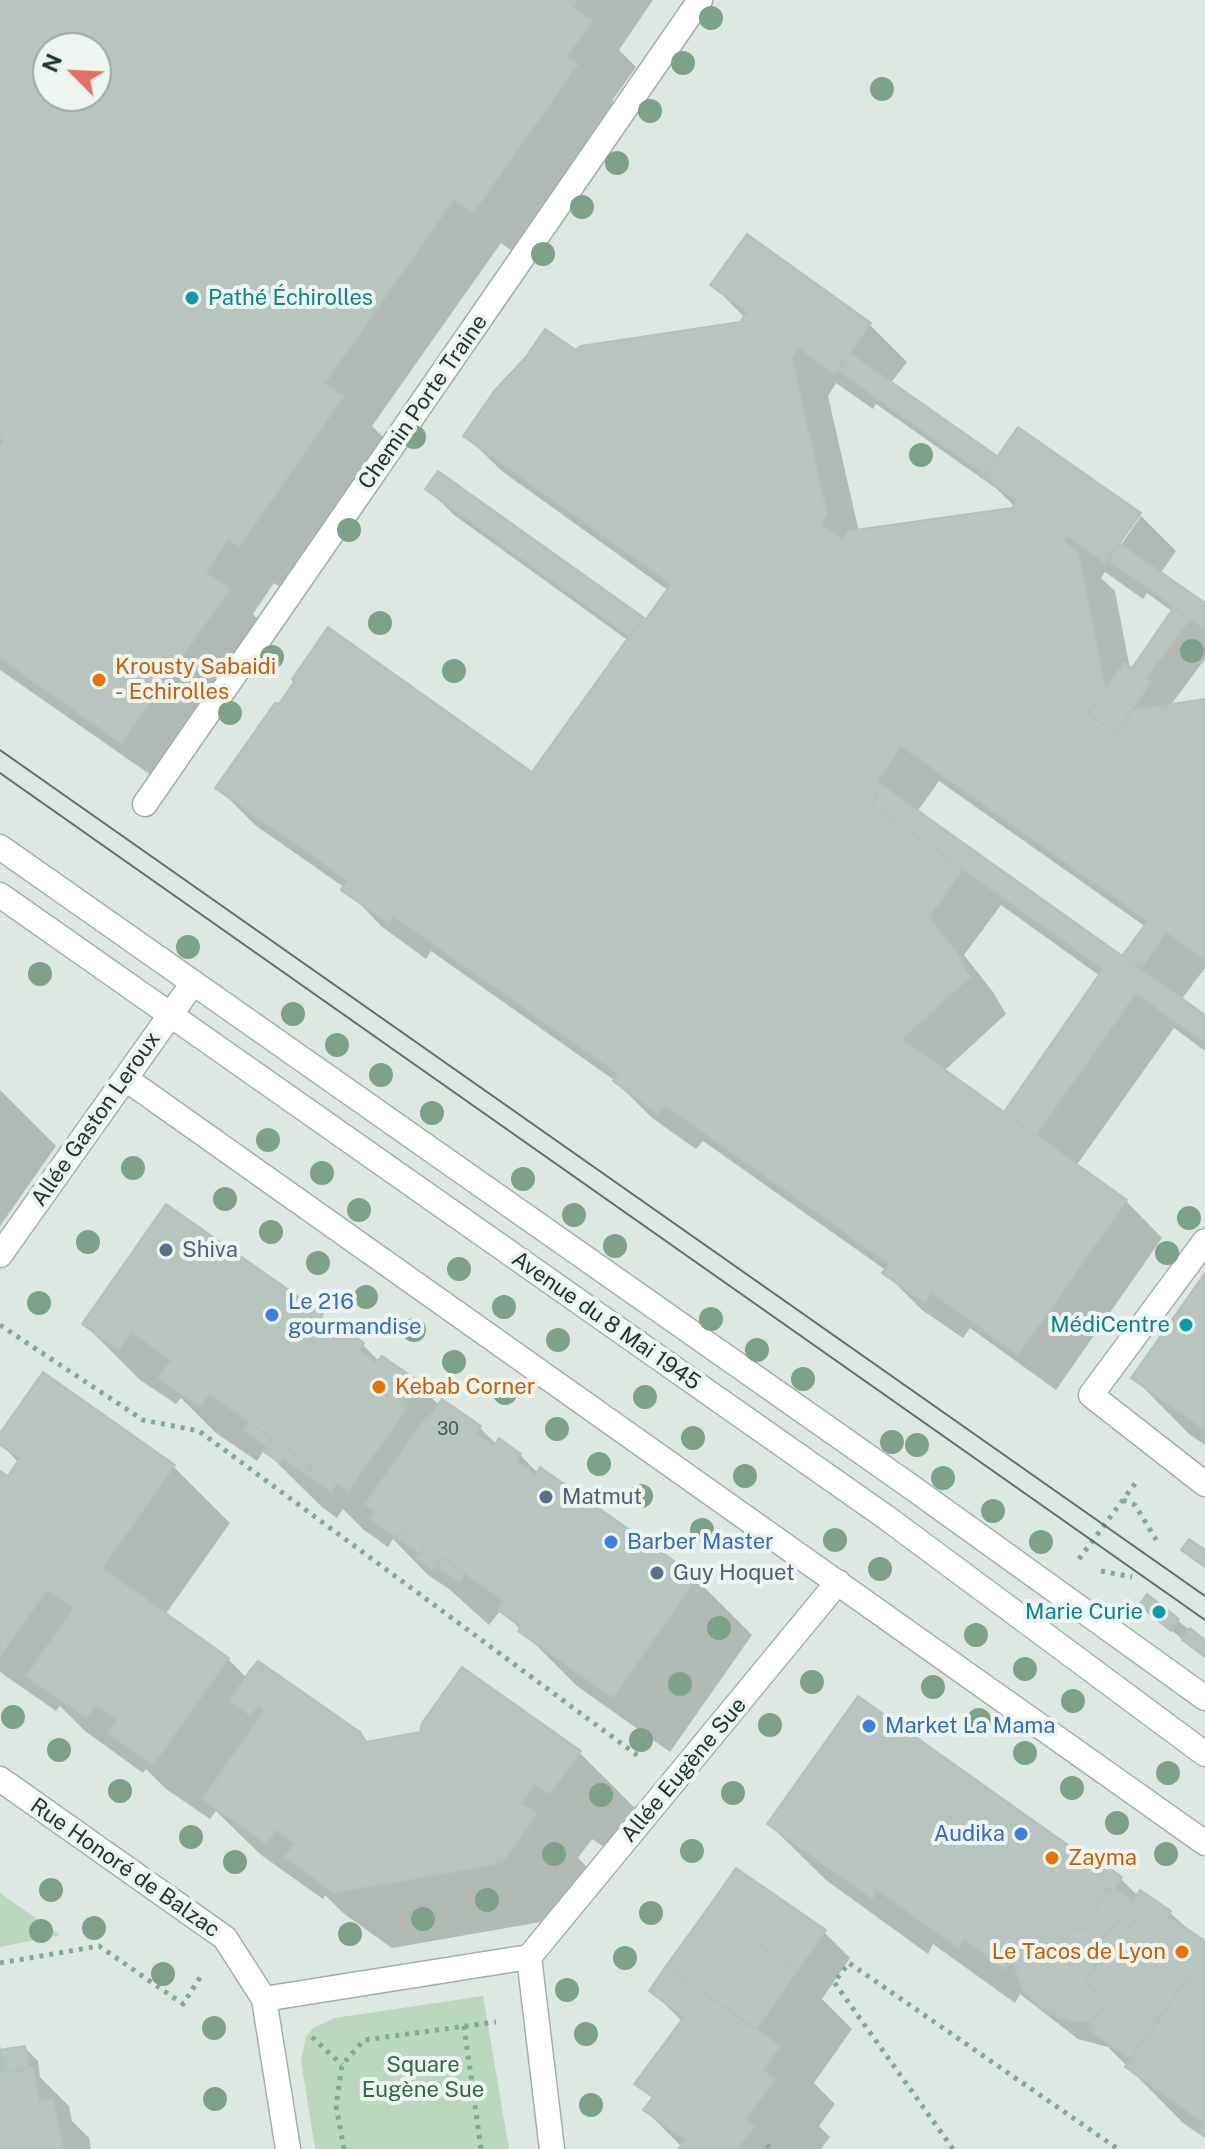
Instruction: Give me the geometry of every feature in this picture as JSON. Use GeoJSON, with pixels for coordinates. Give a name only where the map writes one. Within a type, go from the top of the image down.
{"type":"FeatureCollection","features":[{"type":"Feature","properties":{"kind":"street","name":"Chemin Porte Traine"},"geometry":{"type":"LineString","coordinates":[[145,804],[700,0]]}},
{"type":"Feature","properties":{"kind":"street","name":"Avenue du 8 Mai 1945"},"geometry":{"type":"LineString","coordinates":[[0,847],[897,1477],[1205,1698]]}},
{"type":"Feature","properties":{"kind":"street","name":"Avenue du 8 Mai 1945"},"geometry":{"type":"LineString","coordinates":[[0,895],[887,1518],[1205,1754]]}},
{"type":"Feature","properties":{"kind":"street","name":"Allée Gaston Leroux"},"geometry":{"type":"LineString","coordinates":[[0,1255],[193,983]]}},
{"type":"Feature","properties":{"kind":"street"},"geometry":{"type":"LineString","coordinates":[[126,1079],[1205,1843]]}},
{"type":"Feature","properties":{"kind":"street"},"geometry":{"type":"LineString","coordinates":[[1205,1241],[1091,1395],[1205,1484]]}},
{"type":"Feature","properties":{"kind":"street","name":"Allée Eugène Sue"},"geometry":{"type":"LineString","coordinates":[[529,1957],[838,1582]]}},
{"type":"Feature","properties":{"kind":"street","name":"Rue Honoré de Balzac"},"geometry":{"type":"LineString","coordinates":[[0,1779],[225,1938],[264,1999],[288,2149]]}},
{"type":"Feature","properties":{"kind":"street"},"geometry":{"type":"LineString","coordinates":[[264,1999],[529,1957],[552,2149]]}},
{"type":"Feature","properties":{"kind":"path"},"geometry":{"type":"LineString","coordinates":[[0,1325],[143,1420],[199,1431],[674,1782]]}},
{"type":"Feature","properties":{"kind":"path"},"geometry":{"type":"LineString","coordinates":[[1132,1577],[1090,1569],[1079,1559],[1142,1474]]}},
{"type":"Feature","properties":{"kind":"path"},"geometry":{"type":"LineString","coordinates":[[1123,1500],[1135,1505],[1157,1541]]}},
{"type":"Feature","properties":{"kind":"path"},"geometry":{"type":"LineString","coordinates":[[0,1963],[99,1946],[183,2004],[225,1938]]}},
{"type":"Feature","properties":{"kind":"path"},"geometry":{"type":"LineString","coordinates":[[953,2149],[834,1982],[849,1963],[1118,2149]]}},
{"type":"Feature","properties":{"kind":"path"},"geometry":{"type":"LineString","coordinates":[[344,2149],[336,2106],[342,2065],[364,2040],[536,2016]]}},
{"type":"Feature","properties":{"kind":"path"},"geometry":{"type":"LineString","coordinates":[[464,2026],[481,2149]]}},
{"type":"Feature","properties":{"kind":"green space"},"geometry":{"type":"Polygon","coordinates":[[[0,1893],[60,1935],[0,1947],[0,1893]]]}},
{"type":"Feature","properties":{"kind":"green space","name":"Square Eugène Sue"},"geometry":{"type":"Polygon","coordinates":[[[483,1996],[509,2149],[315,2149],[301,2061],[306,2037],[313,2028],[335,2018],[483,1996]]]}},
{"type":"Feature","properties":{"kind":"building","name":"Pathé Échirolles"},"geometry":{"type":"Polygon","coordinates":[[[0,0],[577,0],[572,7],[592,21],[567,56],[578,64],[473,213],[454,199],[325,383],[344,396],[239,547],[228,539],[206,572],[230,589],[121,743],[0,658],[0,446],[4,441],[0,438],[0,0]]]}},
{"type":"Feature","properties":{"kind":"building"},"geometry":{"type":"Polygon","coordinates":[[[747,234],[871,323],[835,374],[798,347],[792,358],[827,514],[821,524],[843,539],[848,531],[1012,508],[1017,501],[983,477],[1018,427],[1141,513],[1105,563],[1067,536],[1064,541],[1078,552],[1105,689],[1087,714],[1117,733],[1131,710],[1205,699],[1205,960],[1166,932],[1141,969],[1122,956],[1148,921],[901,746],[877,781],[882,785],[871,804],[963,869],[929,917],[957,953],[970,977],[902,1039],[1127,1200],[1018,1355],[932,1293],[925,1303],[882,1273],[889,1264],[665,1105],[658,1114],[613,1081],[618,1074],[393,916],[388,923],[341,890],[347,880],[215,788],[275,703],[279,704],[294,682],[292,679],[328,627],[532,772],[643,617],[646,619],[671,584],[463,436],[495,390],[525,358],[545,329],[576,350],[581,346],[740,322],[747,312],[710,285],[747,234]]]}},
{"type":"Feature","properties":{"kind":"building"},"geometry":{"type":"Polygon","coordinates":[[[850,353],[997,456],[985,475],[837,370],[850,353]]]}},
{"type":"Feature","properties":{"kind":"building"},"geometry":{"type":"Polygon","coordinates":[[[438,471],[643,617],[630,637],[425,489],[438,471]]]}},
{"type":"Feature","properties":{"kind":"building"},"geometry":{"type":"Polygon","coordinates":[[[1119,543],[1205,603],[1205,629],[1108,560],[1119,543]]]}},
{"type":"Feature","properties":{"kind":"building"},"geometry":{"type":"Polygon","coordinates":[[[1174,607],[1190,619],[1146,678],[1151,682],[1117,733],[1087,714],[1124,663],[1132,668],[1174,607]]]}},
{"type":"Feature","properties":{"kind":"building"},"geometry":{"type":"Polygon","coordinates":[[[882,785],[1205,1015],[1205,1043],[1136,993],[1036,1135],[1004,1112],[1103,969],[871,804],[882,785]]]}},
{"type":"Feature","properties":{"kind":"building"},"geometry":{"type":"Polygon","coordinates":[[[166,1204],[323,1314],[318,1322],[337,1336],[342,1328],[364,1343],[359,1351],[376,1363],[382,1356],[420,1382],[405,1403],[409,1405],[348,1491],[337,1483],[331,1492],[306,1475],[312,1466],[289,1450],[280,1463],[263,1451],[272,1438],[209,1394],[200,1407],[158,1378],[171,1360],[131,1332],[119,1350],[82,1324],[166,1204]]]}},
{"type":"Feature","properties":{"kind":"building","name":"MédiCentre"},"geometry":{"type":"Polygon","coordinates":[[[1205,1273],[1205,1411],[1191,1402],[1182,1414],[1131,1378],[1205,1273]]]}},
{"type":"Feature","properties":{"kind":"building"},"geometry":{"type":"Polygon","coordinates":[[[43,1372],[175,1465],[102,1568],[229,1658],[153,1765],[108,1733],[117,1720],[96,1705],[86,1718],[26,1676],[74,1608],[47,1590],[0,1656],[0,1471],[8,1476],[20,1458],[0,1445],[0,1433],[43,1372]]]}},
{"type":"Feature","properties":{"kind":"building"},"geometry":{"type":"Polygon","coordinates":[[[442,1399],[481,1426],[476,1434],[494,1446],[499,1438],[521,1454],[516,1461],[535,1475],[540,1467],[697,1577],[613,1698],[518,1631],[521,1626],[498,1610],[504,1601],[442,1557],[432,1570],[416,1559],[425,1546],[402,1530],[397,1538],[370,1519],[376,1512],[365,1504],[442,1399]]]}},
{"type":"Feature","properties":{"kind":"building"},"geometry":{"type":"Polygon","coordinates":[[[1191,1402],[1205,1411],[1202,1428],[1182,1414],[1191,1402]]]}},
{"type":"Feature","properties":{"kind":"building"},"geometry":{"type":"Polygon","coordinates":[[[249,1422],[272,1438],[266,1446],[243,1430],[249,1422]]]}},
{"type":"Feature","properties":{"kind":"building"},"geometry":{"type":"Polygon","coordinates":[[[289,1450],[312,1466],[306,1475],[283,1458],[289,1450]]]}},
{"type":"Feature","properties":{"kind":"building"},"geometry":{"type":"Polygon","coordinates":[[[402,1530],[425,1546],[419,1554],[397,1538],[402,1530]]]}},
{"type":"Feature","properties":{"kind":"building","name":"Marie Curie"},"geometry":{"type":"Polygon","coordinates":[[[1189,1539],[1205,1550],[1205,1567],[1181,1550],[1189,1539]]]}},
{"type":"Feature","properties":{"kind":"building"},"geometry":{"type":"Polygon","coordinates":[[[442,1557],[465,1574],[459,1582],[436,1566],[442,1557]]]}},
{"type":"Feature","properties":{"kind":"building","name":"Marie Curie"},"geometry":{"type":"Polygon","coordinates":[[[1147,1594],[1179,1619],[1171,1631],[1139,1605],[1147,1594]]]}},
{"type":"Feature","properties":{"kind":"building","name":"Marie Curie"},"geometry":{"type":"Polygon","coordinates":[[[1190,1628],[1205,1640],[1205,1644],[1186,1635],[1190,1628]]]}},
{"type":"Feature","properties":{"kind":"building"},"geometry":{"type":"Polygon","coordinates":[[[1186,1635],[1205,1644],[1205,1657],[1182,1640],[1186,1635]]]}},
{"type":"Feature","properties":{"kind":"building"},"geometry":{"type":"Polygon","coordinates":[[[258,1661],[264,1665],[256,1677],[249,1672],[258,1661]]]}},
{"type":"Feature","properties":{"kind":"building"},"geometry":{"type":"Polygon","coordinates":[[[264,1665],[360,1732],[366,1742],[420,1732],[422,1723],[462,1667],[581,1751],[550,1794],[535,1784],[521,1803],[537,1814],[502,1863],[334,1893],[284,1857],[295,1843],[276,1830],[266,1844],[202,1799],[265,1710],[258,1705],[251,1716],[229,1701],[249,1672],[256,1677],[264,1665]]]}},
{"type":"Feature","properties":{"kind":"building"},"geometry":{"type":"Polygon","coordinates":[[[858,1696],[1082,1855],[1085,1851],[1122,1877],[1112,1891],[1107,1888],[1095,1905],[1100,1908],[1083,1931],[1075,1927],[1053,1959],[1027,1941],[1006,1970],[964,1939],[958,1948],[877,1890],[872,1899],[767,1824],[858,1696]]]}},
{"type":"Feature","properties":{"kind":"building"},"geometry":{"type":"Polygon","coordinates":[[[736,1868],[826,1930],[797,1971],[708,1908],[736,1868]]]}},
{"type":"Feature","properties":{"kind":"building"},"geometry":{"type":"Polygon","coordinates":[[[1107,1888],[1112,1891],[1114,1888],[1141,1910],[1128,1929],[1117,1921],[1099,1944],[1108,1950],[1084,1982],[1109,1999],[1092,2022],[1070,2021],[1049,2014],[1024,1992],[1012,1961],[1027,1941],[1053,1959],[1075,1927],[1083,1931],[1100,1908],[1095,1905],[1107,1888]]]}},
{"type":"Feature","properties":{"kind":"building"},"geometry":{"type":"Polygon","coordinates":[[[1140,1890],[1171,1911],[1168,1916],[1205,1941],[1205,1954],[1130,2059],[1087,2028],[1109,1999],[1084,1982],[1108,1950],[1099,1944],[1117,1921],[1128,1929],[1141,1910],[1131,1903],[1140,1890]]]}},
{"type":"Feature","properties":{"kind":"building"},"geometry":{"type":"Polygon","coordinates":[[[708,1908],[797,1971],[756,2030],[666,1966],[708,1908]]]}},
{"type":"Feature","properties":{"kind":"building"},"geometry":{"type":"Polygon","coordinates":[[[1205,1954],[1205,2135],[1200,2132],[1204,2123],[1125,2067],[1205,1954]]]}},
{"type":"Feature","properties":{"kind":"building"},"geometry":{"type":"Polygon","coordinates":[[[666,1966],[780,2046],[763,2071],[775,2079],[745,2120],[755,2126],[737,2149],[678,2149],[685,2140],[643,2110],[653,2097],[634,2084],[684,2017],[649,1991],[666,1966]]]}},
{"type":"Feature","properties":{"kind":"building"},"geometry":{"type":"Polygon","coordinates":[[[25,2046],[29,2067],[4,2073],[0,2050],[25,2046]]]}},
{"type":"Feature","properties":{"kind":"building"},"geometry":{"type":"Polygon","coordinates":[[[0,2048],[4,2073],[33,2067],[39,2101],[53,2099],[63,2149],[0,2149],[0,2048]]]}},
{"type":"Feature","properties":{"kind":"tram line"},"geometry":{"type":"LineString","coordinates":[[0,750],[1205,1596]]}},
{"type":"Feature","properties":{"kind":"tram line"},"geometry":{"type":"LineString","coordinates":[[0,773],[1205,1620]]}},
{"type":"Feature","properties":{"kind":"place","name":"Pathé Échirolles"},"geometry":{"type":"Point","coordinates":[192,298]}},
{"type":"Feature","properties":{"kind":"place","name":"Krousty Sabaidi - Echirolles"},"geometry":{"type":"Point","coordinates":[99,680]}},
{"type":"Feature","properties":{"kind":"place","name":"Shiva"},"geometry":{"type":"Point","coordinates":[166,1250]}},
{"type":"Feature","properties":{"kind":"place","name":"Le 216 gourmandise"},"geometry":{"type":"Point","coordinates":[272,1315]}},
{"type":"Feature","properties":{"kind":"place","name":"MédiCentre"},"geometry":{"type":"Point","coordinates":[1186,1325]}},
{"type":"Feature","properties":{"kind":"place","name":"Kebab Corner"},"geometry":{"type":"Point","coordinates":[379,1387]}},
{"type":"Feature","properties":{"kind":"place","name":"Matmut"},"geometry":{"type":"Point","coordinates":[546,1497]}},
{"type":"Feature","properties":{"kind":"place","name":"Barber Master"},"geometry":{"type":"Point","coordinates":[611,1542]}},
{"type":"Feature","properties":{"kind":"place","name":"Guy Hoquet"},"geometry":{"type":"Point","coordinates":[657,1573]}},
{"type":"Feature","properties":{"kind":"place","name":"Marie Curie"},"geometry":{"type":"Point","coordinates":[1159,1612]}},
{"type":"Feature","properties":{"kind":"place","name":"Market La Mama"},"geometry":{"type":"Point","coordinates":[869,1726]}},
{"type":"Feature","properties":{"kind":"place","name":"Audika"},"geometry":{"type":"Point","coordinates":[1021,1834]}},
{"type":"Feature","properties":{"kind":"place","name":"Zayma"},"geometry":{"type":"Point","coordinates":[1052,1858]}},
{"type":"Feature","properties":{"kind":"place","name":"Le Tacos de Lyon"},"geometry":{"type":"Point","coordinates":[1182,1952]}}]}
